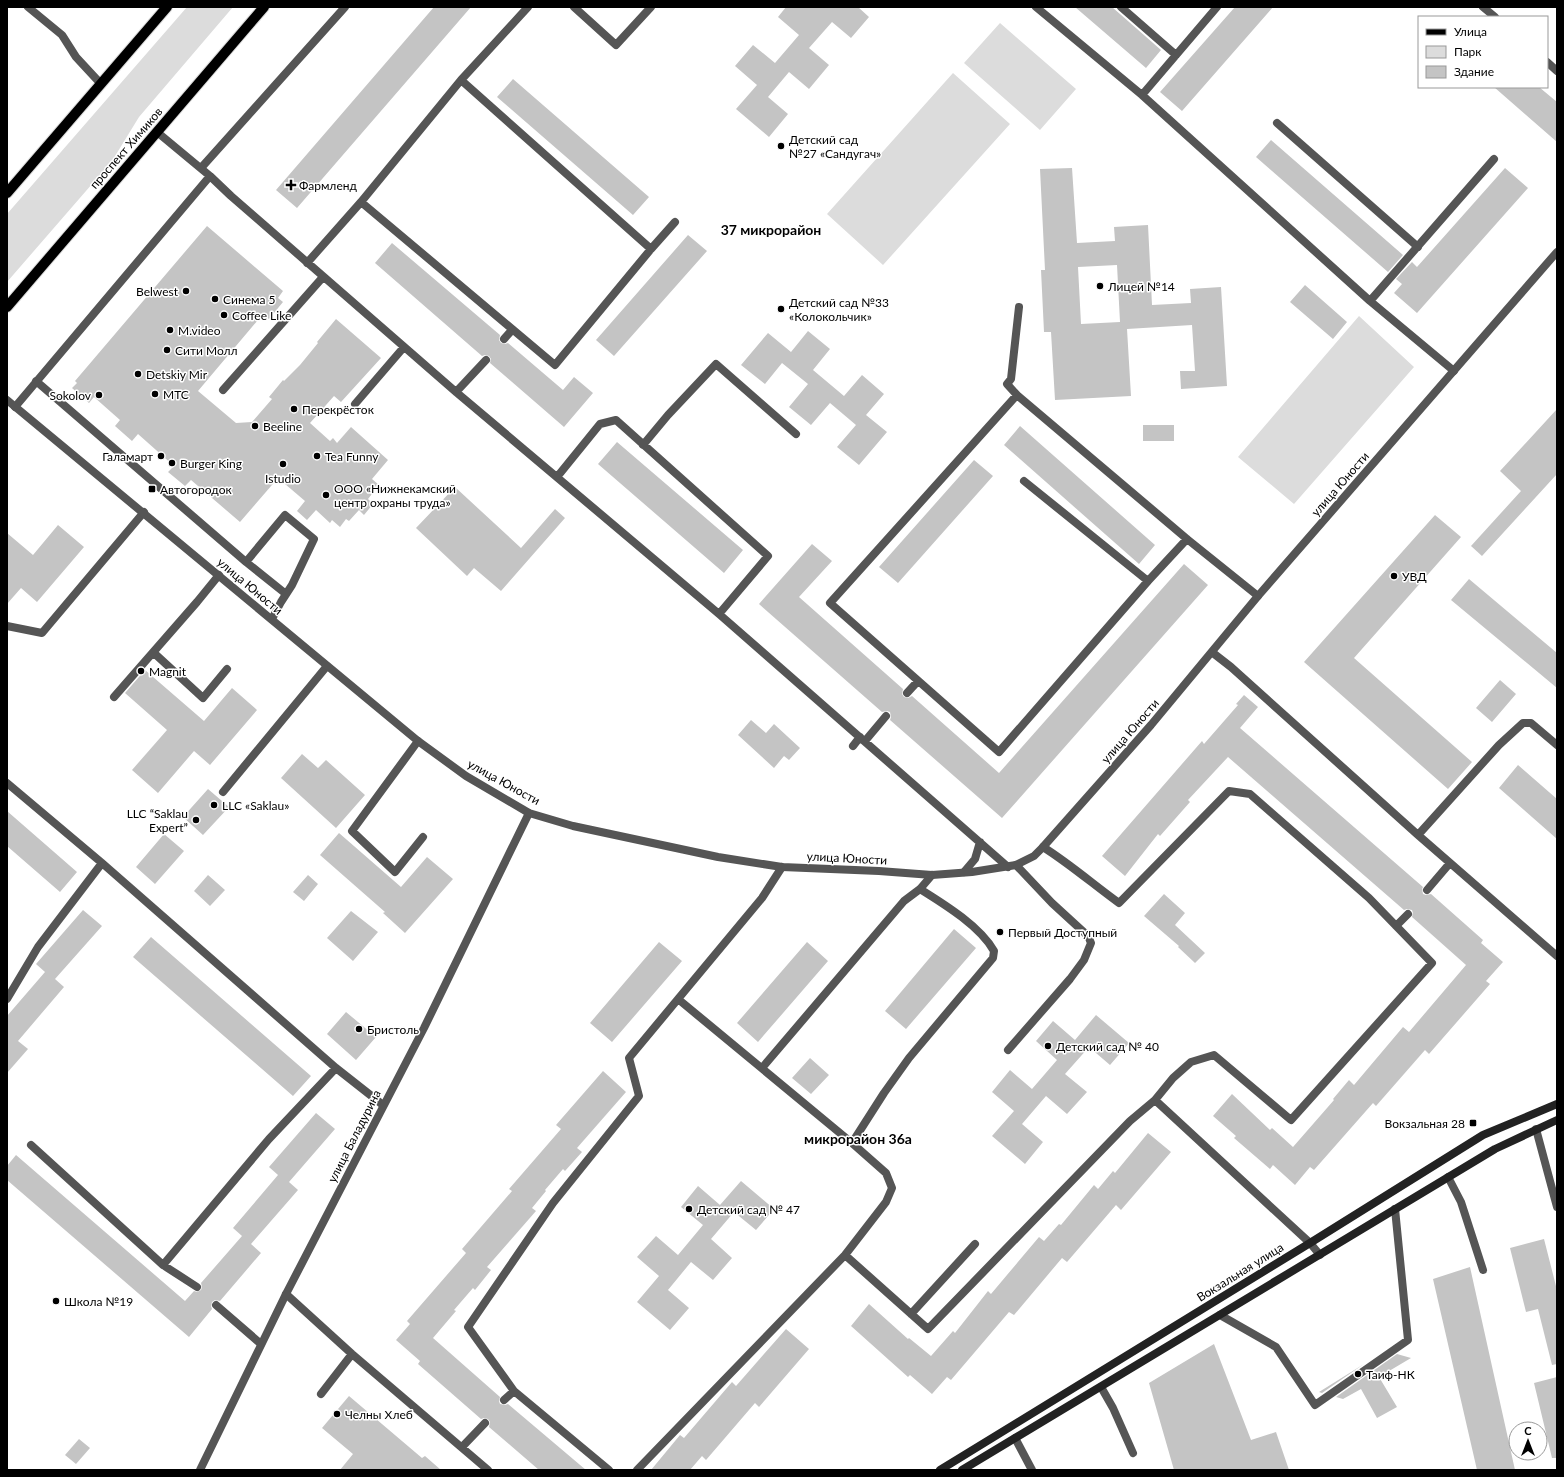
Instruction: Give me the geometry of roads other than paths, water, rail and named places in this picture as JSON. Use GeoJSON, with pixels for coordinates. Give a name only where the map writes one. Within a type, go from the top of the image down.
{"type":"FeatureCollection","features":[{"type":"Feature","properties":{"kind":"main road"},"geometry":{"type":"LineString","coordinates":[[7,193],[166,7]]}},
{"type":"Feature","properties":{"kind":"main road","name":"проспект Химиков"},"geometry":{"type":"LineString","coordinates":[[7,307],[264,7]]}},
{"type":"Feature","properties":{"kind":"main road","name":"Вокзальная улица"},"geometry":{"type":"LineString","coordinates":[[940,1470],[1483,1135],[1557,1104]]}},
{"type":"Feature","properties":{"kind":"main road"},"geometry":{"type":"LineString","coordinates":[[962,1470],[1495,1149],[1557,1120]]}},
{"type":"Feature","properties":{"kind":"street"},"geometry":{"type":"LineString","coordinates":[[28,7],[62,35],[76,57],[101,84]]}},
{"type":"Feature","properties":{"kind":"street"},"geometry":{"type":"LineString","coordinates":[[201,168],[345,7]]}},
{"type":"Feature","properties":{"kind":"street"},"geometry":{"type":"LineString","coordinates":[[307,263],[361,202],[461,80],[528,7]]}},
{"type":"Feature","properties":{"kind":"street"},"geometry":{"type":"LineString","coordinates":[[574,7],[616,45],[650,7]]}},
{"type":"Feature","properties":{"kind":"street"},"geometry":{"type":"LineString","coordinates":[[1036,7],[1142,95],[1370,301],[1454,371]]}},
{"type":"Feature","properties":{"kind":"street"},"geometry":{"type":"LineString","coordinates":[[1121,7],[1176,55]]}},
{"type":"Feature","properties":{"kind":"street"},"geometry":{"type":"LineString","coordinates":[[1142,95],[1217,7]]}},
{"type":"Feature","properties":{"kind":"street"},"geometry":{"type":"LineString","coordinates":[[1483,7],[1493,16]]}},
{"type":"Feature","properties":{"kind":"street"},"geometry":{"type":"LineString","coordinates":[[1548,63],[1557,71]]}},
{"type":"Feature","properties":{"kind":"street"},"geometry":{"type":"LineString","coordinates":[[461,80],[651,249]]}},
{"type":"Feature","properties":{"kind":"street"},"geometry":{"type":"LineString","coordinates":[[1277,123],[1418,246]]}},
{"type":"Feature","properties":{"kind":"street"},"geometry":{"type":"LineString","coordinates":[[157,132],[201,168],[307,263],[456,392],[720,614],[980,842],[1012,866],[1088,936],[1091,943],[1084,960],[1070,979],[1008,1050]]}},
{"type":"Feature","properties":{"kind":"street"},"geometry":{"type":"LineString","coordinates":[[1370,301],[1494,159]]}},
{"type":"Feature","properties":{"kind":"street"},"geometry":{"type":"LineString","coordinates":[[16,407],[36,381],[210,176]]}},
{"type":"Feature","properties":{"kind":"street"},"geometry":{"type":"LineString","coordinates":[[361,202],[555,366],[675,222]]}},
{"type":"Feature","properties":{"kind":"street","name":"улица Юности"},"geometry":{"type":"LineString","coordinates":[[7,400],[144,512],[418,741],[466,776],[528,812],[573,826],[718,857],[782,867],[932,875],[964,872],[1012,866],[1034,856],[1043,847],[1151,725],[1258,596],[1557,252]]}},
{"type":"Feature","properties":{"kind":"street"},"geometry":{"type":"LineString","coordinates":[[223,390],[324,277]]}},
{"type":"Feature","properties":{"kind":"street"},"geometry":{"type":"LineString","coordinates":[[1019,307],[1011,379],[1008,384],[1017,394],[1187,539],[1258,596]]}},
{"type":"Feature","properties":{"kind":"street"},"geometry":{"type":"LineString","coordinates":[[504,339],[512,330]]}},
{"type":"Feature","properties":{"kind":"street"},"geometry":{"type":"LineString","coordinates":[[355,404],[404,347]]}},
{"type":"Feature","properties":{"kind":"street"},"geometry":{"type":"LineString","coordinates":[[456,392],[486,360]]}},
{"type":"Feature","properties":{"kind":"street"},"geometry":{"type":"LineString","coordinates":[[643,445],[668,415],[716,364],[796,434]]}},
{"type":"Feature","properties":{"kind":"street"},"geometry":{"type":"LineString","coordinates":[[36,381],[167,492],[246,562],[286,594]]}},
{"type":"Feature","properties":{"kind":"street"},"geometry":{"type":"LineString","coordinates":[[1017,394],[830,603],[999,752],[1148,581],[1187,539]]}},
{"type":"Feature","properties":{"kind":"street"},"geometry":{"type":"LineString","coordinates":[[557,477],[600,424],[616,420],[768,556],[720,614]]}},
{"type":"Feature","properties":{"kind":"street"},"geometry":{"type":"LineString","coordinates":[[1024,481],[1148,581]]}},
{"type":"Feature","properties":{"kind":"street"},"geometry":{"type":"LineString","coordinates":[[7,626],[42,633],[144,512]]}},
{"type":"Feature","properties":{"kind":"street"},"geometry":{"type":"LineString","coordinates":[[246,562],[285,514],[314,539],[292,585],[272,619]]}},
{"type":"Feature","properties":{"kind":"street"},"geometry":{"type":"LineString","coordinates":[[114,698],[154,653],[219,575]]}},
{"type":"Feature","properties":{"kind":"street"},"geometry":{"type":"LineString","coordinates":[[154,653],[203,698],[227,669]]}},
{"type":"Feature","properties":{"kind":"street"},"geometry":{"type":"LineString","coordinates":[[1212,653],[1231,667],[1418,835],[1557,956]]}},
{"type":"Feature","properties":{"kind":"street"},"geometry":{"type":"LineString","coordinates":[[223,792],[327,666]]}},
{"type":"Feature","properties":{"kind":"street"},"geometry":{"type":"LineString","coordinates":[[908,692],[918,681]]}},
{"type":"Feature","properties":{"kind":"street"},"geometry":{"type":"LineString","coordinates":[[853,746],[863,739],[886,716]]}},
{"type":"Feature","properties":{"kind":"street"},"geometry":{"type":"LineString","coordinates":[[1418,835],[1498,745],[1523,723],[1531,723],[1557,745]]}},
{"type":"Feature","properties":{"kind":"street"},"geometry":{"type":"LineString","coordinates":[[418,741],[352,832],[395,872],[423,837]]}},
{"type":"Feature","properties":{"kind":"street"},"geometry":{"type":"LineString","coordinates":[[7,783],[102,863],[336,1068],[383,1105]]}},
{"type":"Feature","properties":{"kind":"street"},"geometry":{"type":"LineString","coordinates":[[845,1255],[928,1328],[1130,1121],[1155,1100],[1173,1078],[1191,1062],[1214,1055],[1290,1120],[1432,963],[1369,898],[1250,794],[1229,790],[1119,903],[1081,875],[1065,860],[1043,847]]}},
{"type":"Feature","properties":{"kind":"street","name":"улица Баладурина"},"geometry":{"type":"LineString","coordinates":[[200,1470],[286,1294],[424,1028],[528,812]]}},
{"type":"Feature","properties":{"kind":"street"},"geometry":{"type":"LineString","coordinates":[[964,872],[975,859],[980,842]]}},
{"type":"Feature","properties":{"kind":"street"},"geometry":{"type":"LineString","coordinates":[[7,999],[38,947],[102,863]]}},
{"type":"Feature","properties":{"kind":"street"},"geometry":{"type":"LineString","coordinates":[[1427,890],[1450,863]]}},
{"type":"Feature","properties":{"kind":"street"},"geometry":{"type":"LineString","coordinates":[[609,1470],[514,1391],[468,1327],[553,1203],[639,1096],[629,1058],[762,898],[782,867]]}},
{"type":"Feature","properties":{"kind":"street"},"geometry":{"type":"LineString","coordinates":[[762,1068],[904,901],[920,889],[932,875]]}},
{"type":"Feature","properties":{"kind":"street"},"geometry":{"type":"LineString","coordinates":[[852,1144],[909,1058],[993,958],[994,951],[989,941],[954,911],[920,889]]}},
{"type":"Feature","properties":{"kind":"street"},"geometry":{"type":"LineString","coordinates":[[1396,926],[1408,914]]}},
{"type":"Feature","properties":{"kind":"street"},"geometry":{"type":"LineString","coordinates":[[637,1470],[845,1255],[886,1202],[892,1188],[886,1173],[678,999]]}},
{"type":"Feature","properties":{"kind":"street"},"geometry":{"type":"LineString","coordinates":[[163,1265],[269,1139],[336,1068]]}},
{"type":"Feature","properties":{"kind":"street"},"geometry":{"type":"LineString","coordinates":[[1155,1100],[1310,1243],[1320,1255]]}},
{"type":"Feature","properties":{"kind":"street"},"geometry":{"type":"LineString","coordinates":[[1536,1130],[1557,1207]]}},
{"type":"Feature","properties":{"kind":"street"},"geometry":{"type":"LineString","coordinates":[[31,1145],[163,1265],[197,1287]]}},
{"type":"Feature","properties":{"kind":"street"},"geometry":{"type":"LineString","coordinates":[[1448,1177],[1461,1202],[1483,1270]]}},
{"type":"Feature","properties":{"kind":"street"},"geometry":{"type":"LineString","coordinates":[[1220,1315],[1276,1347],[1315,1405],[1408,1340],[1395,1209]]}},
{"type":"Feature","properties":{"kind":"street"},"geometry":{"type":"LineString","coordinates":[[911,1314],[975,1244]]}},
{"type":"Feature","properties":{"kind":"street"},"geometry":{"type":"LineString","coordinates":[[286,1294],[352,1354],[488,1470]]}},
{"type":"Feature","properties":{"kind":"street"},"geometry":{"type":"LineString","coordinates":[[216,1305],[261,1344]]}},
{"type":"Feature","properties":{"kind":"street"},"geometry":{"type":"LineString","coordinates":[[320,1394],[352,1354]]}},
{"type":"Feature","properties":{"kind":"street"},"geometry":{"type":"LineString","coordinates":[[1101,1387],[1113,1408],[1133,1453]]}},
{"type":"Feature","properties":{"kind":"street"},"geometry":{"type":"LineString","coordinates":[[504,1400],[514,1391]]}},
{"type":"Feature","properties":{"kind":"street"},"geometry":{"type":"LineString","coordinates":[[462,1447],[485,1423]]}},
{"type":"Feature","properties":{"kind":"street"},"geometry":{"type":"LineString","coordinates":[[1015,1438],[1032,1470]]}},
{"type":"Feature","properties":{"kind":"place","name":"Детский сад №27 «Сандугач»"},"geometry":{"type":"Point","coordinates":[781,146]}},
{"type":"Feature","properties":{"kind":"place","name":"Фармленд"},"geometry":{"type":"Point","coordinates":[291,185]}},
{"type":"Feature","properties":{"kind":"place","name":"Лицей №14"},"geometry":{"type":"Point","coordinates":[1100,286]}},
{"type":"Feature","properties":{"kind":"place","name":"Belwest"},"geometry":{"type":"Point","coordinates":[186,291]}},
{"type":"Feature","properties":{"kind":"place","name":"Синема 5"},"geometry":{"type":"Point","coordinates":[215,299]}},
{"type":"Feature","properties":{"kind":"place","name":"Детский сад №33 «Колокольчик»"},"geometry":{"type":"Point","coordinates":[781,309]}},
{"type":"Feature","properties":{"kind":"place","name":"Coffee Like"},"geometry":{"type":"Point","coordinates":[224,315]}},
{"type":"Feature","properties":{"kind":"place","name":"M.video"},"geometry":{"type":"Point","coordinates":[170,330]}},
{"type":"Feature","properties":{"kind":"place","name":"Сити Молл"},"geometry":{"type":"Point","coordinates":[167,350]}},
{"type":"Feature","properties":{"kind":"place","name":"Detskiy Mir"},"geometry":{"type":"Point","coordinates":[138,374]}},
{"type":"Feature","properties":{"kind":"place","name":"МТС"},"geometry":{"type":"Point","coordinates":[155,394]}},
{"type":"Feature","properties":{"kind":"place","name":"Sokolov"},"geometry":{"type":"Point","coordinates":[99,395]}},
{"type":"Feature","properties":{"kind":"place","name":"Перекрёсток"},"geometry":{"type":"Point","coordinates":[294,409]}},
{"type":"Feature","properties":{"kind":"place","name":"Beeline"},"geometry":{"type":"Point","coordinates":[255,426]}},
{"type":"Feature","properties":{"kind":"place","name":"Галамарт"},"geometry":{"type":"Point","coordinates":[161,456]}},
{"type":"Feature","properties":{"kind":"place","name":"Tea Funny"},"geometry":{"type":"Point","coordinates":[317,456]}},
{"type":"Feature","properties":{"kind":"place","name":"Burger King"},"geometry":{"type":"Point","coordinates":[172,463]}},
{"type":"Feature","properties":{"kind":"place","name":"Istudio"},"geometry":{"type":"Point","coordinates":[283,464]}},
{"type":"Feature","properties":{"kind":"place","name":"Автогородок"},"geometry":{"type":"Point","coordinates":[152,489]}},
{"type":"Feature","properties":{"kind":"place","name":"ООО «Нижнекамский центр охраны труда»"},"geometry":{"type":"Point","coordinates":[326,495]}},
{"type":"Feature","properties":{"kind":"place","name":"УВД"},"geometry":{"type":"Point","coordinates":[1394,576]}},
{"type":"Feature","properties":{"kind":"place","name":"Magnit"},"geometry":{"type":"Point","coordinates":[141,671]}},
{"type":"Feature","properties":{"kind":"place","name":"LLC «Saklau»"},"geometry":{"type":"Point","coordinates":[214,805]}},
{"type":"Feature","properties":{"kind":"place","name":"LLC “Saklau Expert”"},"geometry":{"type":"Point","coordinates":[196,820]}},
{"type":"Feature","properties":{"kind":"place","name":"Первый Доступный"},"geometry":{"type":"Point","coordinates":[1000,932]}},
{"type":"Feature","properties":{"kind":"place","name":"Бристоль"},"geometry":{"type":"Point","coordinates":[359,1029]}},
{"type":"Feature","properties":{"kind":"place","name":"Детский сад № 40"},"geometry":{"type":"Point","coordinates":[1048,1046]}},
{"type":"Feature","properties":{"kind":"place","name":"Вокзальная 28"},"geometry":{"type":"Point","coordinates":[1473,1123]}},
{"type":"Feature","properties":{"kind":"place","name":"Детский сад № 47"},"geometry":{"type":"Point","coordinates":[689,1209]}},
{"type":"Feature","properties":{"kind":"place","name":"Школа №19"},"geometry":{"type":"Point","coordinates":[56,1301]}},
{"type":"Feature","properties":{"kind":"place","name":"Таиф-НК"},"geometry":{"type":"Point","coordinates":[1358,1374]}},
{"type":"Feature","properties":{"kind":"place","name":"Челны Хлеб"},"geometry":{"type":"Point","coordinates":[337,1414]}},
{"type":"Feature","properties":{"kind":"district","name":"37 микрорайон"},"geometry":{"type":"Point","coordinates":[771,229]}},
{"type":"Feature","properties":{"kind":"district","name":"микрорайон 36а"},"geometry":{"type":"Point","coordinates":[858,1138]}}]}
